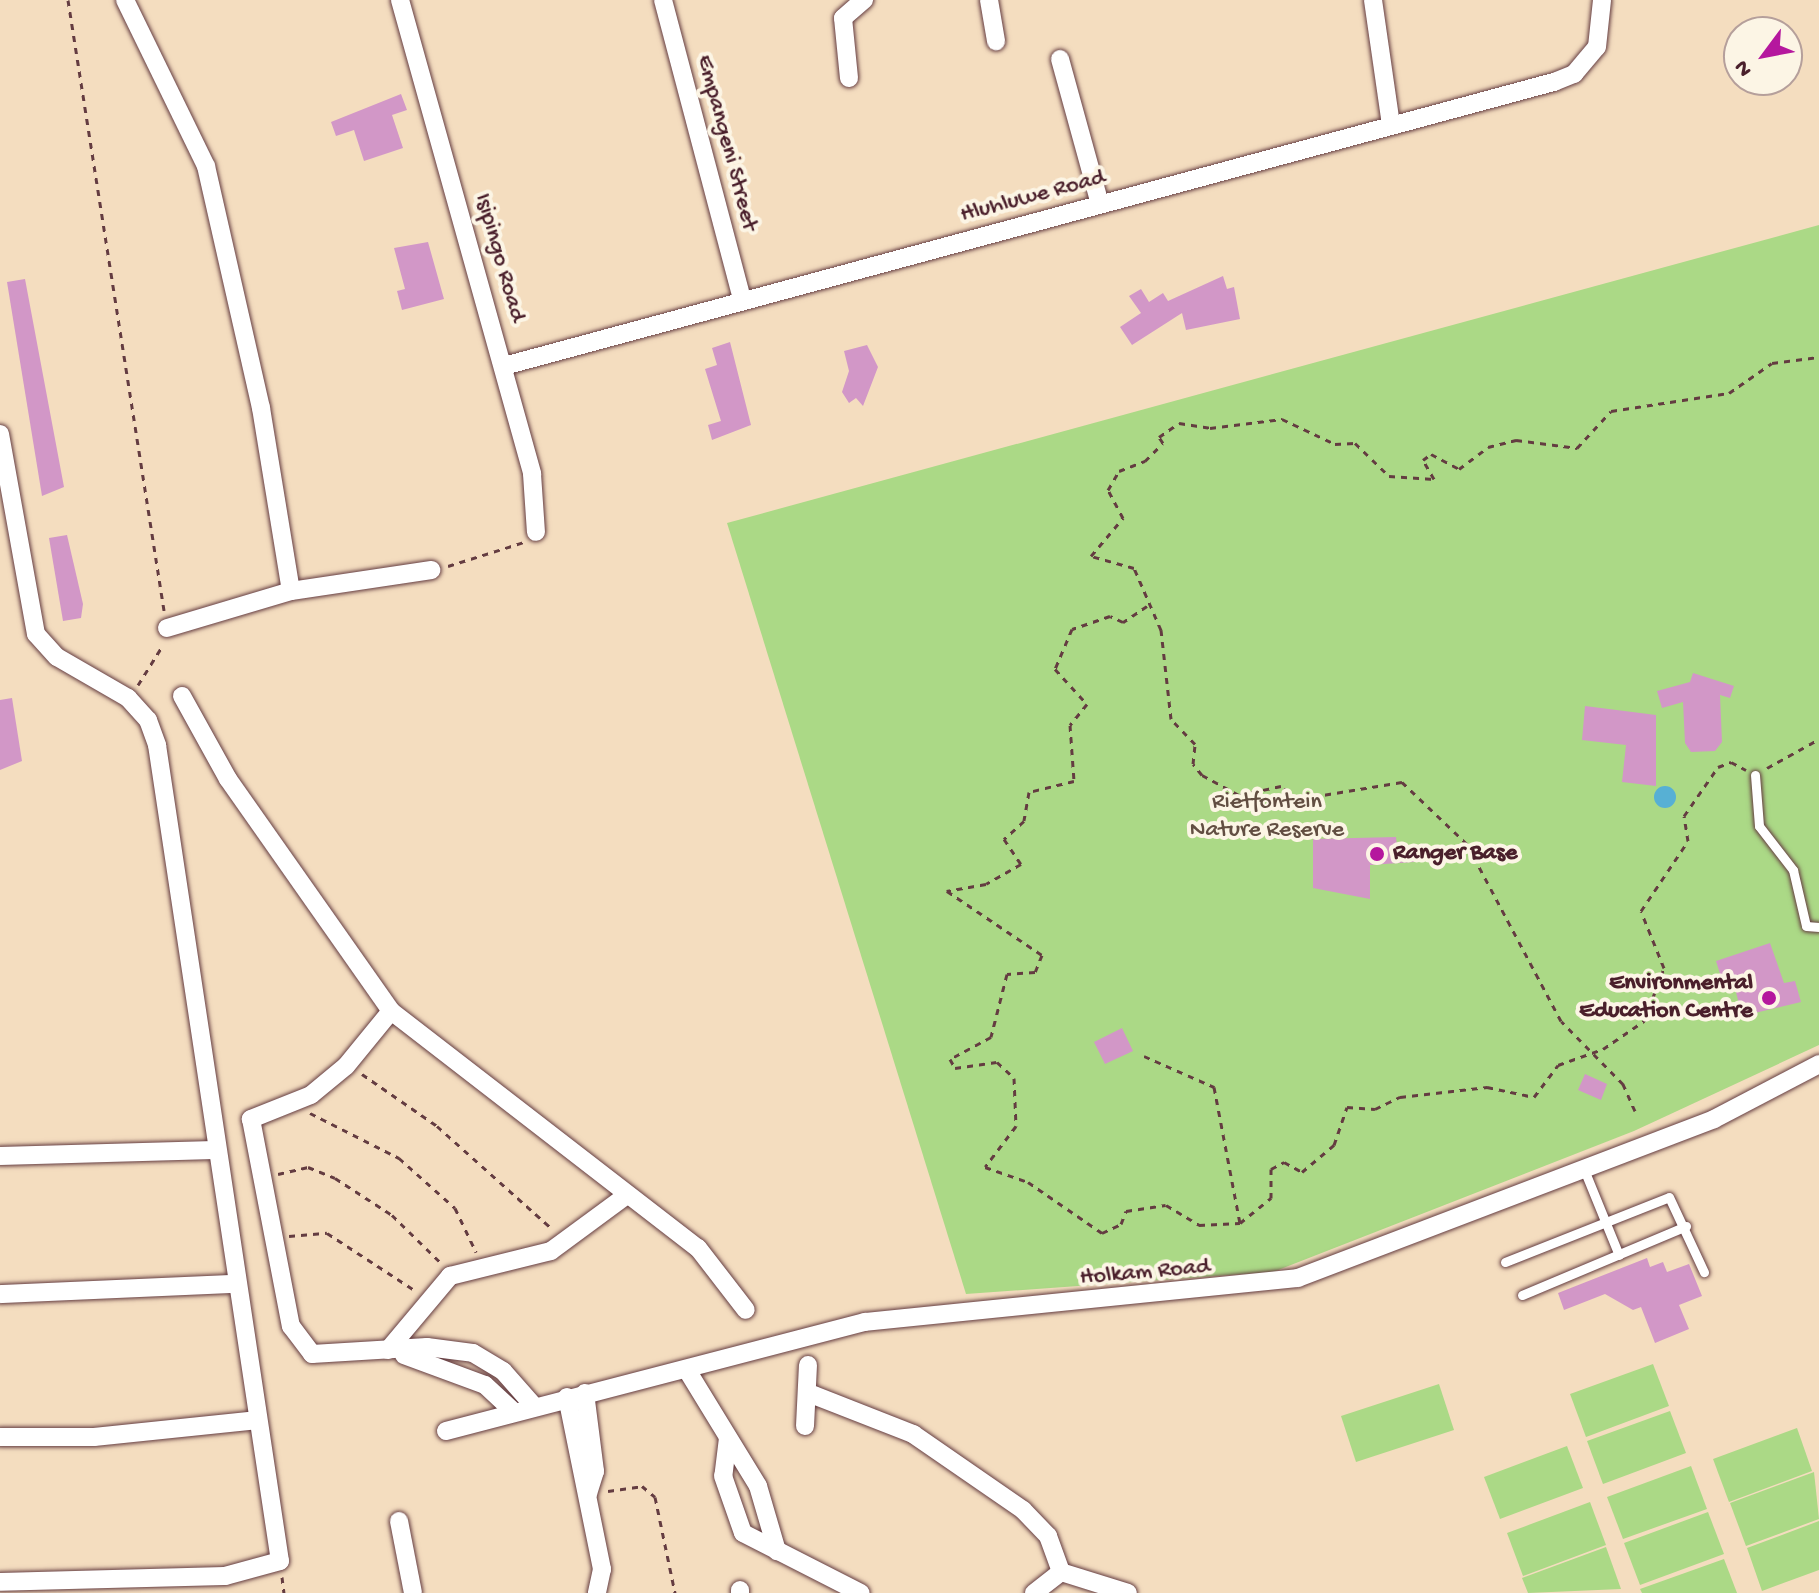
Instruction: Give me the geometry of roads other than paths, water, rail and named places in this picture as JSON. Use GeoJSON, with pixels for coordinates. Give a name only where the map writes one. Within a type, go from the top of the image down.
{"type":"FeatureCollection","features":[{"type":"Feature","properties":{"kind":"street"},"geometry":{"type":"LineString","coordinates":[[125,0],[206,166],[261,408],[291,591]]}},
{"type":"Feature","properties":{"kind":"street","name":"Isipingo Road"},"geometry":{"type":"LineString","coordinates":[[400,0],[532,474],[536,532]]}},
{"type":"Feature","properties":{"kind":"street","name":"Empangeni Street"},"geometry":{"type":"LineString","coordinates":[[663,0],[742,298]]}},
{"type":"Feature","properties":{"kind":"street"},"geometry":{"type":"LineString","coordinates":[[849,78],[843,18],[863,0]]}},
{"type":"Feature","properties":{"kind":"street"},"geometry":{"type":"LineString","coordinates":[[989,0],[996,41]]}},
{"type":"Feature","properties":{"kind":"street"},"geometry":{"type":"LineString","coordinates":[[1373,0],[1391,125]]}},
{"type":"Feature","properties":{"kind":"street","name":"Hluhluwe Road"},"geometry":{"type":"LineString","coordinates":[[504,366],[742,298],[1574,74],[1597,47],[1602,0]]}},
{"type":"Feature","properties":{"kind":"street"},"geometry":{"type":"LineString","coordinates":[[1060,59],[1100,204]]}},
{"type":"Feature","properties":{"kind":"street"},"geometry":{"type":"LineString","coordinates":[[0,434],[7,520],[36,634],[57,657],[128,698],[148,720],[159,758],[233,1284],[280,1561],[225,1576],[0,1582]]}},
{"type":"Feature","properties":{"kind":"street"},"geometry":{"type":"LineString","coordinates":[[167,628],[291,591],[431,570]]}},
{"type":"Feature","properties":{"kind":"street"},"geometry":{"type":"LineString","coordinates":[[182,696],[236,792],[391,1011],[698,1248],[746,1310]]}},
{"type":"Feature","properties":{"kind":"street"},"geometry":{"type":"LineString","coordinates":[[391,1011],[346,1066],[290,1106],[251,1119],[273,1238],[299,1345],[312,1354],[388,1350],[473,1353],[503,1371],[533,1405]]}},
{"type":"Feature","properties":{"kind":"street","name":"Holkam Road"},"geometry":{"type":"LineString","coordinates":[[446,1431],[533,1405],[896,1318],[1262,1287],[1714,1119],[1819,1064]]}},
{"type":"Feature","properties":{"kind":"street"},"geometry":{"type":"LineString","coordinates":[[0,1156],[214,1150]]}},
{"type":"Feature","properties":{"kind":"street"},"geometry":{"type":"LineString","coordinates":[[388,1350],[450,1276],[477,1264],[536,1257],[560,1245],[627,1195]]}},
{"type":"Feature","properties":{"kind":"street"},"geometry":{"type":"LineString","coordinates":[[0,1294],[233,1284]]}},
{"type":"Feature","properties":{"kind":"street"},"geometry":{"type":"LineString","coordinates":[[388,1350],[485,1385],[513,1411]]}},
{"type":"Feature","properties":{"kind":"street"},"geometry":{"type":"LineString","coordinates":[[805,1426],[811,1394],[808,1365]]}},
{"type":"Feature","properties":{"kind":"street"},"geometry":{"type":"LineString","coordinates":[[687,1370],[758,1486],[777,1551]]}},
{"type":"Feature","properties":{"kind":"street"},"geometry":{"type":"LineString","coordinates":[[584,1394],[604,1443],[595,1456],[588,1494]]}},
{"type":"Feature","properties":{"kind":"street"},"geometry":{"type":"LineString","coordinates":[[584,1394],[588,1494],[602,1569],[597,1593]]}},
{"type":"Feature","properties":{"kind":"street"},"geometry":{"type":"LineString","coordinates":[[811,1394],[913,1434],[1023,1510],[1048,1536],[1061,1572]]}},
{"type":"Feature","properties":{"kind":"street"},"geometry":{"type":"LineString","coordinates":[[0,1437],[94,1437],[258,1420]]}},
{"type":"Feature","properties":{"kind":"street"},"geometry":{"type":"LineString","coordinates":[[728,1438],[723,1476],[738,1524],[750,1540],[861,1593]]}},
{"type":"Feature","properties":{"kind":"street"},"geometry":{"type":"LineString","coordinates":[[399,1521],[413,1593]]}},
{"type":"Feature","properties":{"kind":"street"},"geometry":{"type":"LineString","coordinates":[[1034,1593],[1061,1572]]}},
{"type":"Feature","properties":{"kind":"street"},"geometry":{"type":"LineString","coordinates":[[1061,1572],[1128,1593]]}},
{"type":"Feature","properties":{"kind":"lane"},"geometry":{"type":"LineString","coordinates":[[1755,775],[1759,826],[1793,870],[1806,926],[1819,927]]}},
{"type":"Feature","properties":{"kind":"lane"},"geometry":{"type":"LineString","coordinates":[[1583,1167],[1619,1255]]}},
{"type":"Feature","properties":{"kind":"lane"},"geometry":{"type":"LineString","coordinates":[[1505,1262],[1604,1220],[1669,1197],[1686,1226],[1704,1272]]}},
{"type":"Feature","properties":{"kind":"lane"},"geometry":{"type":"LineString","coordinates":[[1522,1295],[1686,1226]]}},
{"type":"Feature","properties":{"kind":"water"},"geometry":{"type":"Polygon","coordinates":[[[1665,786],[1673,789],[1676,797],[1673,805],[1665,808],[1657,805],[1654,797],[1657,789],[1665,786]]]}},
{"type":"Feature","properties":{"kind":"place","name":"Ranger Base"},"geometry":{"type":"Point","coordinates":[1377,854]}},
{"type":"Feature","properties":{"kind":"place","name":"Environmental Education Centre"},"geometry":{"type":"Point","coordinates":[1769,998]}},
{"type":"Feature","properties":{"kind":"park label","name":"Rietfontein Nature Reserve"},"geometry":{"type":"Point","coordinates":[1267,817]}}]}
